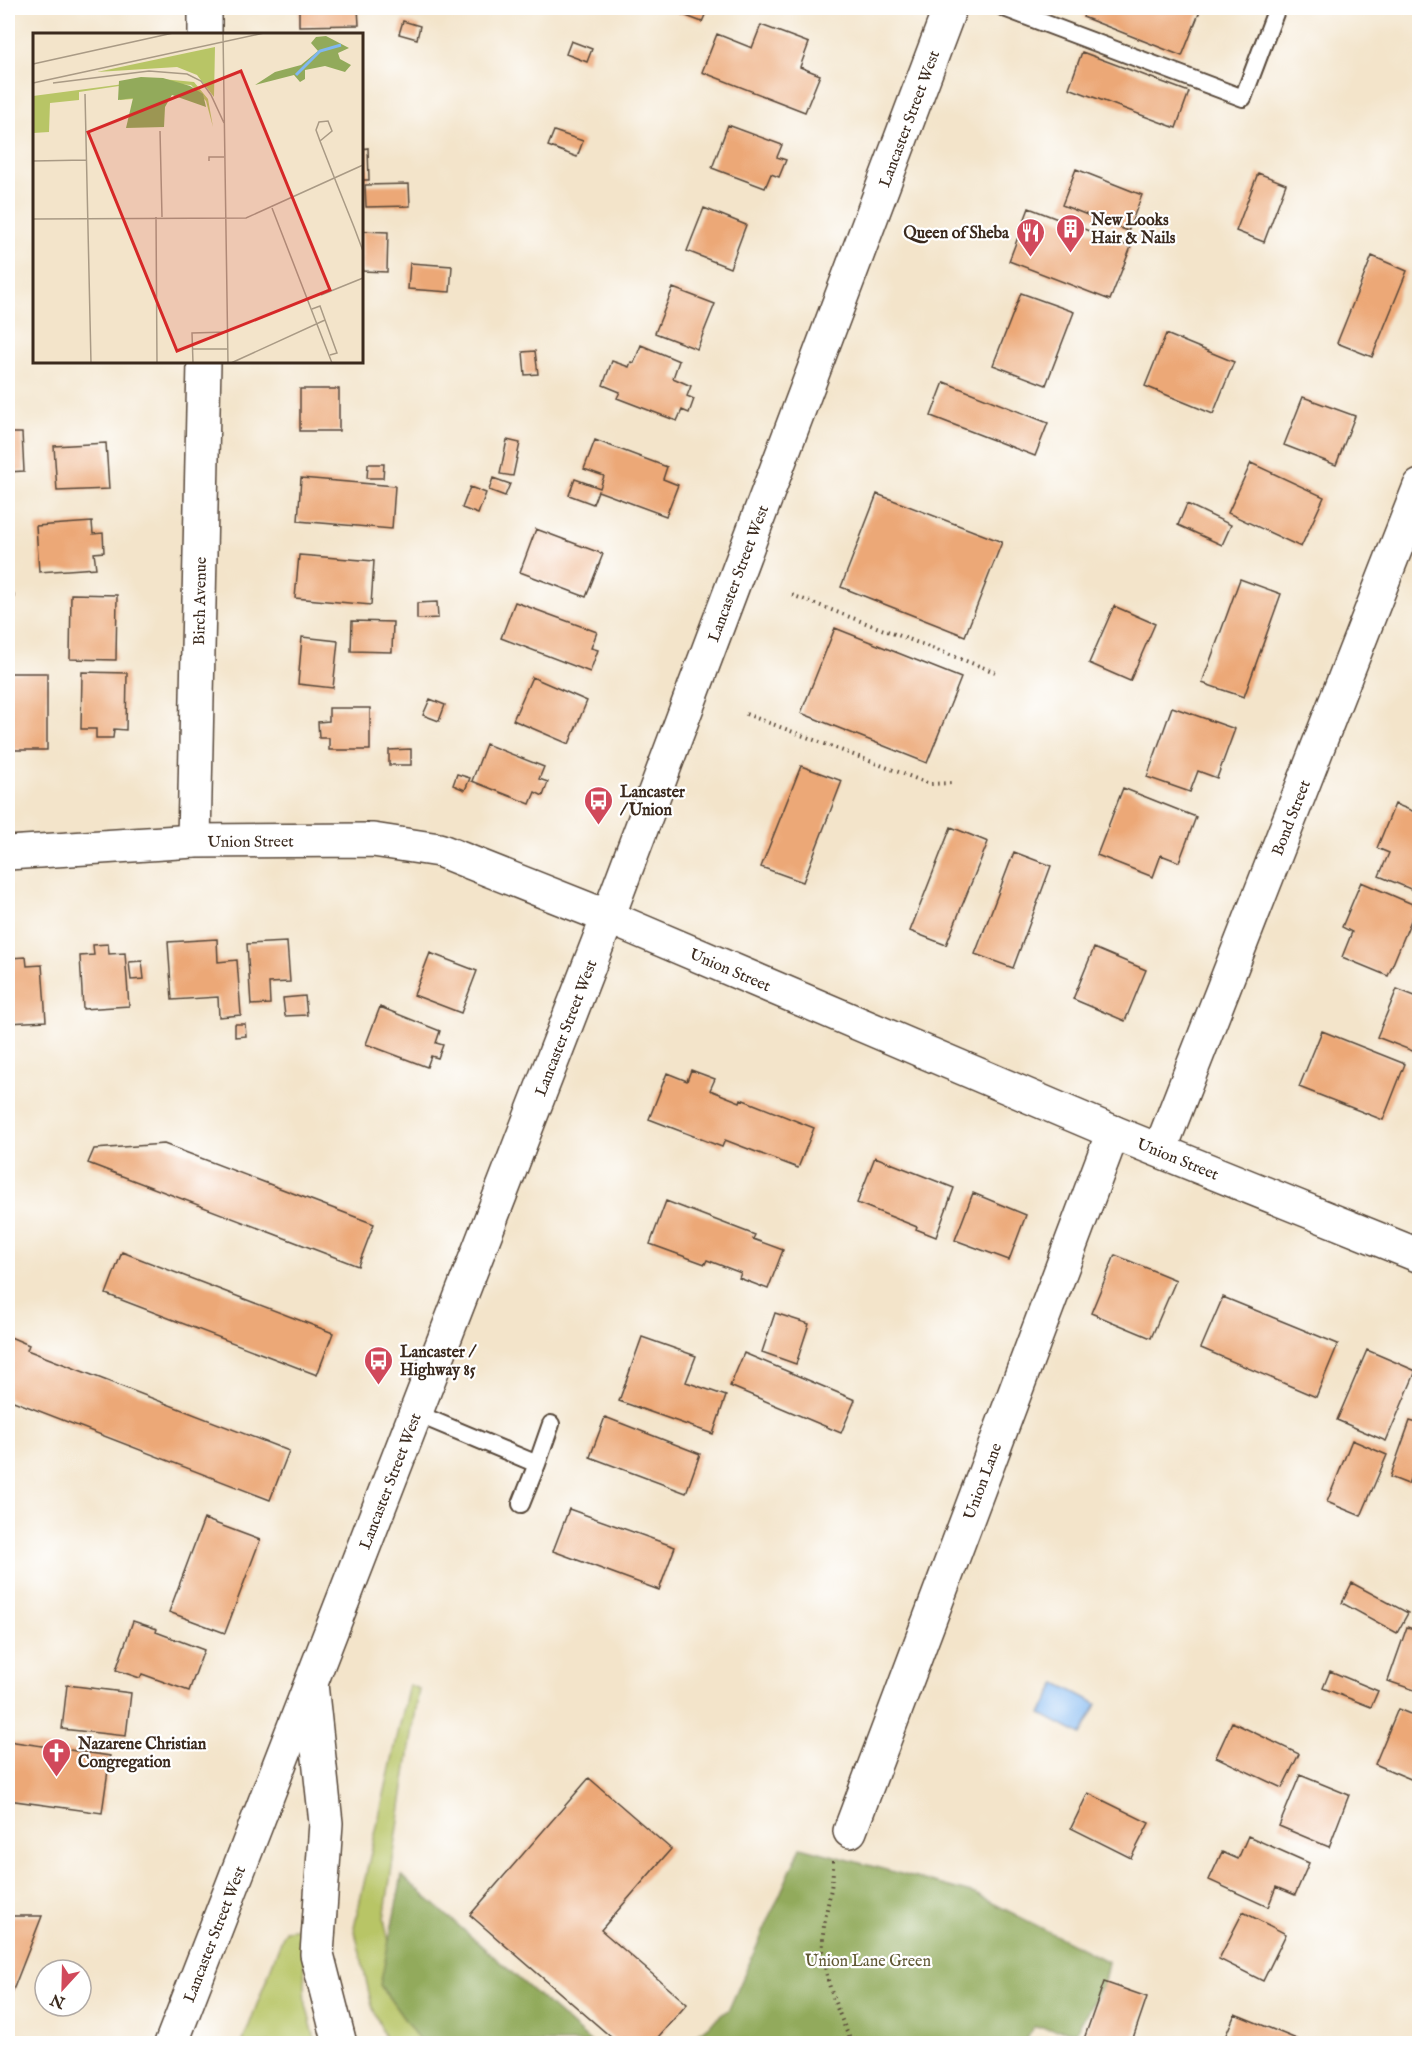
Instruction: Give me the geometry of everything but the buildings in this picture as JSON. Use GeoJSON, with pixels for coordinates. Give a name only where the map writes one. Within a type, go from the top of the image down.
{"type":"FeatureCollection","features":[{"type":"Feature","properties":{"kind":"main road"},"geometry":{"type":"LineString","coordinates":[[205,8],[205,33]]}},
{"type":"Feature","properties":{"kind":"main road","name":"Lancaster Street West"},"geometry":{"type":"LineString","coordinates":[[171,2043],[608,917],[950,8]]}},
{"type":"Feature","properties":{"kind":"main road","name":"Birch Avenue"},"geometry":{"type":"LineString","coordinates":[[194,841],[204,363]]}},
{"type":"Feature","properties":{"kind":"main road","name":"Bond Street"},"geometry":{"type":"LineString","coordinates":[[1160,1150],[1419,486]]}},
{"type":"Feature","properties":{"kind":"main road","name":"Union Street"},"geometry":{"type":"LineString","coordinates":[[8,853],[194,841],[373,840],[440,850],[608,917],[1113,1132],[1419,1256]]}},
{"type":"Feature","properties":{"kind":"main road","name":"Union Lane"},"geometry":{"type":"LineString","coordinates":[[850,1831],[1113,1132]]}},
{"type":"Feature","properties":{"kind":"main road"},"geometry":{"type":"LineString","coordinates":[[311,1684],[326,1823],[317,1954],[340,2043]]}},
{"type":"Feature","properties":{"kind":"lane"},"geometry":{"type":"LineString","coordinates":[[1004,8],[1244,98],[1277,8]]}},
{"type":"Feature","properties":{"kind":"lane"},"geometry":{"type":"LineString","coordinates":[[415,1413],[537,1464]]}},
{"type":"Feature","properties":{"kind":"lane"},"geometry":{"type":"LineString","coordinates":[[521,1504],[551,1424]]}},
{"type":"Feature","properties":{"kind":"path"},"geometry":{"type":"LineString","coordinates":[[792,595],[995,672]]}},
{"type":"Feature","properties":{"kind":"path"},"geometry":{"type":"LineString","coordinates":[[746,714],[930,784],[952,783]]}},
{"type":"Feature","properties":{"kind":"path"},"geometry":{"type":"LineString","coordinates":[[850,1831],[833,1851],[834,1876],[824,1928],[824,1970],[852,2043]]}},
{"type":"Feature","properties":{"kind":"green space"},"geometry":{"type":"Polygon","coordinates":[[[409,1685],[419,1689],[384,1919],[400,1994],[423,2043],[387,2043],[372,2006],[354,1927],[409,1685]]]}},
{"type":"Feature","properties":{"kind":"green space","name":"Union Lane Green"},"geometry":{"type":"Polygon","coordinates":[[[801,1847],[975,1894],[1108,1962],[1104,1982],[1076,2032],[1033,2027],[1025,2043],[686,2043],[729,2009],[801,1847]]]}},
{"type":"Feature","properties":{"kind":"green space"},"geometry":{"type":"Polygon","coordinates":[[[402,1876],[592,2043],[421,2043],[380,1985],[402,1876]]]}},
{"type":"Feature","properties":{"kind":"green space"},"geometry":{"type":"Polygon","coordinates":[[[302,1928],[306,2005],[316,2043],[242,2044],[285,1930],[302,1928]]]}},
{"type":"Feature","properties":{"kind":"water"},"geometry":{"type":"Polygon","coordinates":[[[1057,1683],[1097,1704],[1081,1735],[1041,1714],[1057,1683]]]}},
{"type":"Feature","properties":{"kind":"place","name":"New Looks Hair & Nails"},"geometry":{"type":"Point","coordinates":[1070,254]}},
{"type":"Feature","properties":{"kind":"place","name":"Queen of Sheba"},"geometry":{"type":"Point","coordinates":[1030,258]}},
{"type":"Feature","properties":{"kind":"place","name":"Lancaster / Union"},"geometry":{"type":"Point","coordinates":[599,826]}},
{"type":"Feature","properties":{"kind":"place","name":"Lancaster / Highway 85"},"geometry":{"type":"Point","coordinates":[379,1386]}},
{"type":"Feature","properties":{"kind":"place","name":"Nazarene Christian Congregation"},"geometry":{"type":"Point","coordinates":[57,1778]}}]}
